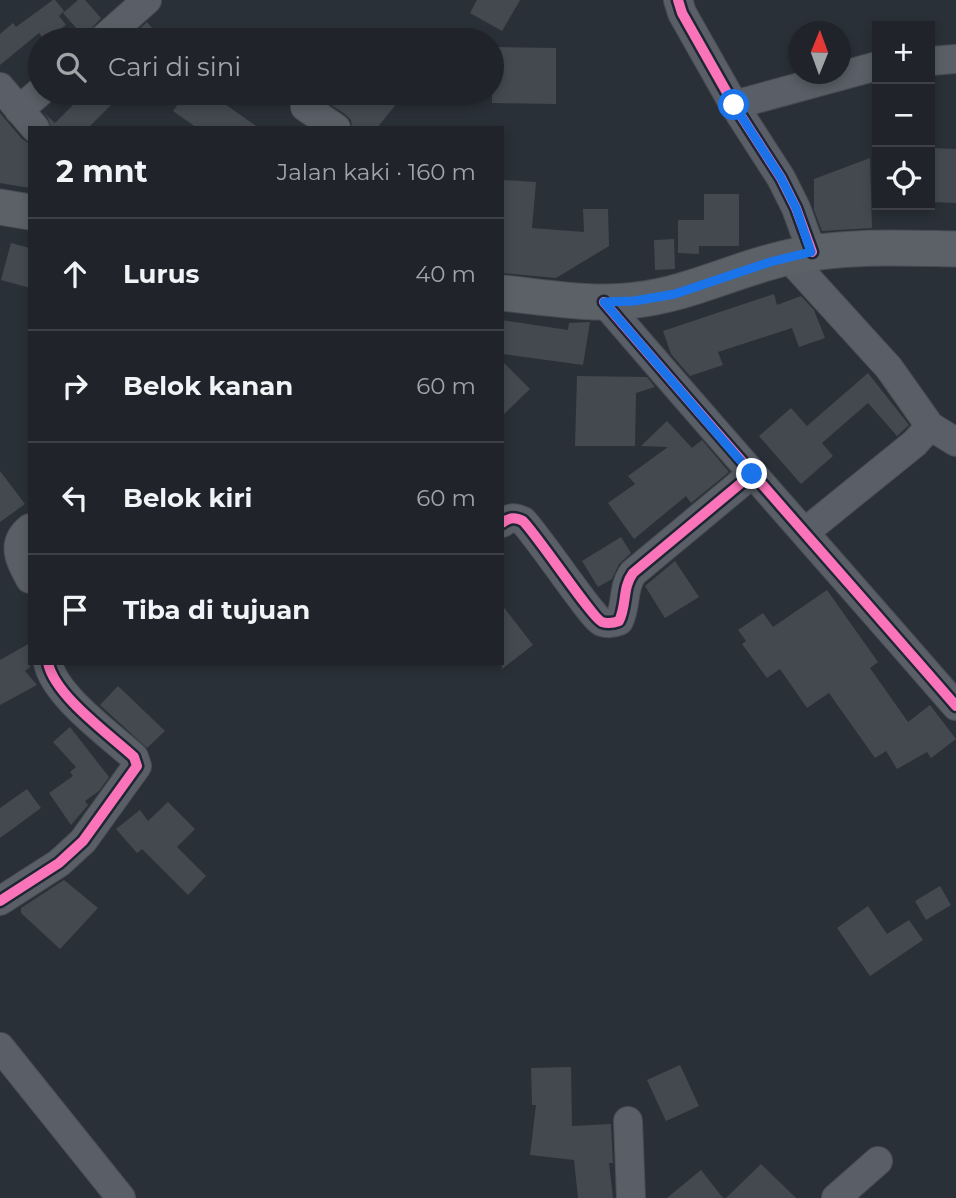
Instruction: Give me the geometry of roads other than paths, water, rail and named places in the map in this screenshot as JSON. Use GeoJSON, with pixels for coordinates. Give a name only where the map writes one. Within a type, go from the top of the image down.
{"type":"FeatureCollection","features":[{"type":"Feature","properties":{"kind":"main road"},"geometry":{"type":"LineString","coordinates":[[0,206],[28,212]]}},
{"type":"Feature","properties":{"kind":"main road"},"geometry":{"type":"LineString","coordinates":[[504,293],[604,302],[634,301],[675,294],[800,255],[867,249],[956,249]]}},
{"type":"Feature","properties":{"kind":"street"},"geometry":{"type":"LineString","coordinates":[[116,28],[147,0]]}},
{"type":"Feature","properties":{"kind":"street"},"geometry":{"type":"LineString","coordinates":[[678,0],[682,13],[734,105],[781,178],[796,208],[800,255],[930,426],[956,442]]}},
{"type":"Feature","properties":{"kind":"street"},"geometry":{"type":"LineString","coordinates":[[935,61],[956,59]]}},
{"type":"Feature","properties":{"kind":"street"},"geometry":{"type":"LineString","coordinates":[[734,105],[872,67]]}},
{"type":"Feature","properties":{"kind":"street"},"geometry":{"type":"LineString","coordinates":[[0,87],[27,119]]}},
{"type":"Feature","properties":{"kind":"street"},"geometry":{"type":"LineString","coordinates":[[305,107],[333,126]]}},
{"type":"Feature","properties":{"kind":"street"},"geometry":{"type":"LineString","coordinates":[[604,302],[956,706]]}},
{"type":"Feature","properties":{"kind":"street"},"geometry":{"type":"LineString","coordinates":[[805,532],[915,443],[930,426]]}},
{"type":"Feature","properties":{"kind":"street"},"geometry":{"type":"LineString","coordinates":[[504,522],[516,518],[523,521],[558,564],[593,614],[601,622],[612,623],[619,621],[624,611],[626,582],[633,573],[752,474]]}},
{"type":"Feature","properties":{"kind":"street"},"geometry":{"type":"LineString","coordinates":[[28,530],[22,535],[17,550],[28,575]]}},
{"type":"Feature","properties":{"kind":"street"},"geometry":{"type":"LineString","coordinates":[[0,901],[59,863],[83,841],[137,766],[134,757],[66,696],[52,676],[49,665]]}},
{"type":"Feature","properties":{"kind":"street"},"geometry":{"type":"LineString","coordinates":[[0,1046],[121,1198]]}},
{"type":"Feature","properties":{"kind":"street"},"geometry":{"type":"LineString","coordinates":[[628,1121],[631,1198]]}},
{"type":"Feature","properties":{"kind":"street"},"geometry":{"type":"LineString","coordinates":[[836,1198],[878,1161]]}}]}
